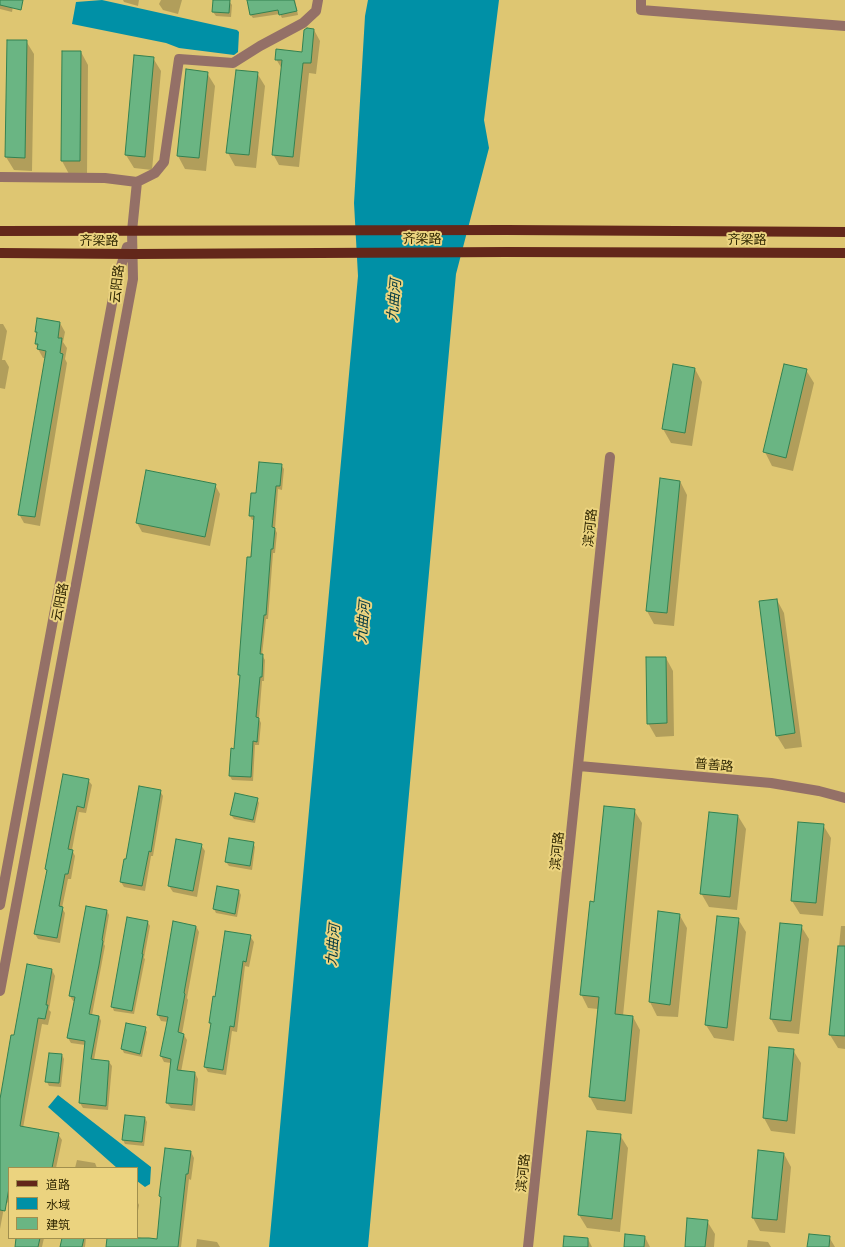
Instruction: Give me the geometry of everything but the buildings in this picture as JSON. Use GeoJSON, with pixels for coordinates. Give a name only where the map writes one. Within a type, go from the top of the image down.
{"type":"FeatureCollection","features":[{"type":"Feature","properties":{"kind":"main road","name":"齐梁路"},"geometry":{"type":"LineString","coordinates":[[0,231],[507,230],[845,232]]}},
{"type":"Feature","properties":{"kind":"main road","name":"齐梁路"},"geometry":{"type":"LineString","coordinates":[[0,253],[129,254],[507,252],[845,254]]}},
{"type":"Feature","properties":{"kind":"street"},"geometry":{"type":"LineString","coordinates":[[0,177],[105,178],[136,182],[155,173],[164,162],[179,59],[233,63],[260,46],[303,23],[316,11],[318,0]]}},
{"type":"Feature","properties":{"kind":"street"},"geometry":{"type":"LineString","coordinates":[[641,0],[641,10],[845,26]]}},
{"type":"Feature","properties":{"kind":"street","name":"云阳路"},"geometry":{"type":"LineString","coordinates":[[0,991],[132,287],[133,279],[129,254],[136,182]]}},
{"type":"Feature","properties":{"kind":"street","name":"云阳路"},"geometry":{"type":"LineString","coordinates":[[0,905],[116,282],[129,254]]}},
{"type":"Feature","properties":{"kind":"street","name":"滨河路"},"geometry":{"type":"LineString","coordinates":[[528,1247],[610,457]]}},
{"type":"Feature","properties":{"kind":"street","name":"普善路"},"geometry":{"type":"LineString","coordinates":[[579,766],[771,783],[819,791],[845,798]]}},
{"type":"Feature","properties":{"kind":"water"},"geometry":{"type":"Polygon","coordinates":[[[102,0],[237,30],[239,32],[238,52],[234,55],[179,48],[166,43],[72,24],[76,2],[102,0]]]}},
{"type":"Feature","properties":{"kind":"water","name":"九曲河"},"geometry":{"type":"Polygon","coordinates":[[[368,0],[499,0],[484,120],[489,148],[456,274],[368,1247],[269,1247],[358,276],[354,203],[365,16],[368,0]]]}},
{"type":"Feature","properties":{"kind":"water"},"geometry":{"type":"Polygon","coordinates":[[[58,1095],[151,1167],[150,1184],[145,1187],[138,1182],[138,1167],[116,1167],[48,1107],[58,1095]]]}}]}
